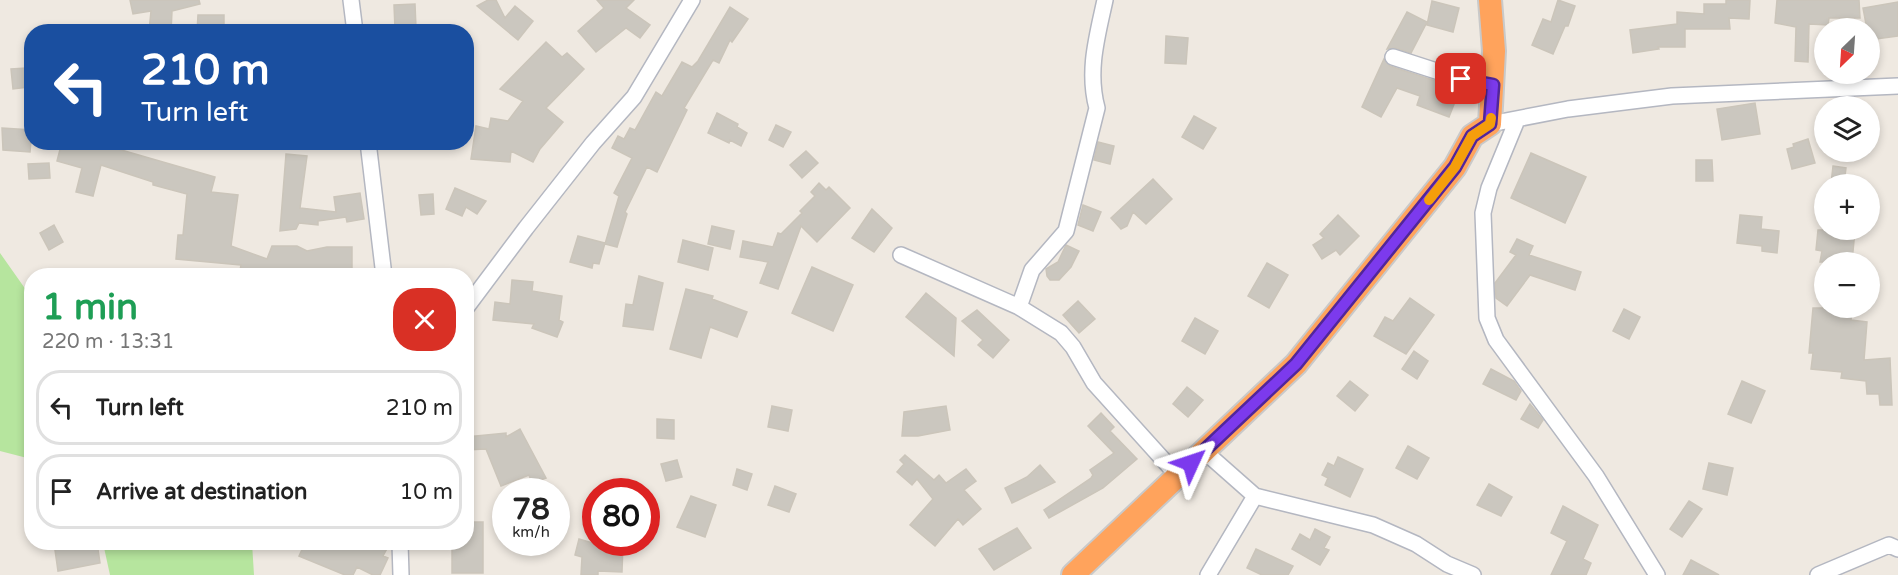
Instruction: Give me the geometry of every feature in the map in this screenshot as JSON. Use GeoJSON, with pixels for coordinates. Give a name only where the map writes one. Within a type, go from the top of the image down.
{"type":"FeatureCollection","features":[{"type":"Feature","properties":{"kind":"highway"},"geometry":{"type":"LineString","coordinates":[[1073,575],[1296,364],[1447,176],[1472,136],[1490,124],[1493,85],[1490,0]]}},
{"type":"Feature","properties":{"kind":"street"},"geometry":{"type":"LineString","coordinates":[[351,0],[354,24]]}},
{"type":"Feature","properties":{"kind":"street"},"geometry":{"type":"LineString","coordinates":[[474,297],[593,143],[634,97],[692,0]]}},
{"type":"Feature","properties":{"kind":"street"},"geometry":{"type":"LineString","coordinates":[[1019,307],[1032,270],[1066,231],[1097,108],[1092,89],[1092,60],[1104,0]]}},
{"type":"Feature","properties":{"kind":"street"},"geometry":{"type":"LineString","coordinates":[[1393,57],[1461,79],[1493,85]]}},
{"type":"Feature","properties":{"kind":"street"},"geometry":{"type":"LineString","coordinates":[[1490,124],[1568,109],[1672,96],[1898,86]]}},
{"type":"Feature","properties":{"kind":"street"},"geometry":{"type":"LineString","coordinates":[[1517,120],[1489,188],[1483,213],[1487,318],[1496,340],[1596,476],[1657,575]]}},
{"type":"Feature","properties":{"kind":"street"},"geometry":{"type":"LineString","coordinates":[[370,150],[383,268]]}},
{"type":"Feature","properties":{"kind":"street"},"geometry":{"type":"LineString","coordinates":[[901,255],[1019,307],[1061,333],[1073,347],[1094,383],[1177,475]]}},
{"type":"Feature","properties":{"kind":"street"},"geometry":{"type":"LineString","coordinates":[[1204,451],[1255,496],[1373,525],[1416,544],[1447,564],[1473,575]]}},
{"type":"Feature","properties":{"kind":"street"},"geometry":{"type":"LineString","coordinates":[[1208,575],[1255,496]]}},
{"type":"Feature","properties":{"kind":"street"},"geometry":{"type":"LineString","coordinates":[[1818,575],[1889,545],[1898,549]]}},
{"type":"Feature","properties":{"kind":"street"},"geometry":{"type":"LineString","coordinates":[[400,550],[401,575]]}},
{"type":"Feature","properties":{"kind":"green space"},"geometry":{"type":"Polygon","coordinates":[[[0,253],[24,287],[24,457],[0,451],[0,253]]]}},
{"type":"Feature","properties":{"kind":"green space"},"geometry":{"type":"Polygon","coordinates":[[[105,550],[252,550],[254,575],[110,575],[105,550]]]}},
{"type":"Feature","properties":{"kind":"building"},"geometry":{"type":"Polygon","coordinates":[[[130,0],[199,0],[200,4],[172,11],[171,24],[150,24],[151,11],[133,14],[130,0]]]}},
{"type":"Feature","properties":{"kind":"building"},"geometry":{"type":"Polygon","coordinates":[[[488,0],[496,0],[505,18],[515,6],[533,21],[518,40],[477,6],[488,0]]]}},
{"type":"Feature","properties":{"kind":"building"},"geometry":{"type":"Polygon","coordinates":[[[597,0],[634,0],[626,8],[650,25],[640,38],[626,28],[596,52],[578,31],[604,8],[597,0]]]}},
{"type":"Feature","properties":{"kind":"building"},"geometry":{"type":"Polygon","coordinates":[[[1558,0],[1575,6],[1568,26],[1565,26],[1553,54],[1532,45],[1543,19],[1551,22],[1558,0]]]}},
{"type":"Feature","properties":{"kind":"building"},"geometry":{"type":"Polygon","coordinates":[[[1726,0],[1750,0],[1749,19],[1729,18],[1730,29],[1685,29],[1685,47],[1658,47],[1659,49],[1633,53],[1630,30],[1677,24],[1677,12],[1704,14],[1704,4],[1726,4],[1726,0]]]}},
{"type":"Feature","properties":{"kind":"building"},"geometry":{"type":"Polygon","coordinates":[[[1777,0],[1859,0],[1860,18],[1814,18],[1814,24],[1809,24],[1808,62],[1795,61],[1796,27],[1775,23],[1777,0]]]}},
{"type":"Feature","properties":{"kind":"building"},"geometry":{"type":"Polygon","coordinates":[[[1432,1],[1459,8],[1453,32],[1427,25],[1432,1]]]}},
{"type":"Feature","properties":{"kind":"building"},"geometry":{"type":"Polygon","coordinates":[[[1898,2],[1898,36],[1880,38],[1880,18],[1865,18],[1863,8],[1898,2]]]}},
{"type":"Feature","properties":{"kind":"building"},"geometry":{"type":"Polygon","coordinates":[[[415,4],[416,24],[395,24],[394,5],[415,4]]]}},
{"type":"Feature","properties":{"kind":"building"},"geometry":{"type":"Polygon","coordinates":[[[730,7],[748,19],[732,42],[730,40],[719,63],[713,60],[684,108],[687,110],[657,172],[647,167],[625,212],[627,214],[617,247],[605,244],[619,196],[614,193],[632,158],[612,148],[618,136],[624,139],[630,128],[635,130],[656,92],[662,96],[682,62],[692,67],[698,61],[730,7]]]}},
{"type":"Feature","properties":{"kind":"building"},"geometry":{"type":"Polygon","coordinates":[[[1407,12],[1427,22],[1411,53],[1395,48],[1387,49],[1407,12]]]}},
{"type":"Feature","properties":{"kind":"building"},"geometry":{"type":"Polygon","coordinates":[[[198,15],[224,15],[224,24],[197,24],[198,15]]]}},
{"type":"Feature","properties":{"kind":"building"},"geometry":{"type":"Polygon","coordinates":[[[1166,36],[1188,38],[1186,64],[1165,63],[1166,36]]]}},
{"type":"Feature","properties":{"kind":"building"},"geometry":{"type":"Polygon","coordinates":[[[546,42],[562,57],[567,53],[584,69],[546,108],[563,122],[540,149],[533,162],[511,151],[510,162],[471,159],[476,126],[489,129],[491,118],[508,121],[523,101],[500,89],[546,42]]]}},
{"type":"Feature","properties":{"kind":"building"},"geometry":{"type":"Polygon","coordinates":[[[1384,59],[1390,66],[1460,89],[1449,117],[1417,105],[1420,96],[1397,88],[1381,117],[1362,107],[1384,59]]]}},
{"type":"Feature","properties":{"kind":"building"},"geometry":{"type":"Polygon","coordinates":[[[24,68],[24,88],[13,89],[11,69],[24,68]]]}},
{"type":"Feature","properties":{"kind":"building"},"geometry":{"type":"Polygon","coordinates":[[[1755,103],[1760,134],[1722,140],[1717,109],[1755,103]]]}},
{"type":"Feature","properties":{"kind":"building"},"geometry":{"type":"Polygon","coordinates":[[[717,113],[738,124],[737,127],[747,133],[741,146],[708,133],[717,113]]]}},
{"type":"Feature","properties":{"kind":"building"},"geometry":{"type":"Polygon","coordinates":[[[1194,116],[1216,128],[1203,149],[1182,137],[1194,116]]]}},
{"type":"Feature","properties":{"kind":"building"},"geometry":{"type":"Polygon","coordinates":[[[776,125],[791,132],[783,147],[769,140],[776,125]]]}},
{"type":"Feature","properties":{"kind":"building"},"geometry":{"type":"Polygon","coordinates":[[[2,128],[24,129],[24,150],[30,150],[30,152],[3,150],[2,128]]]}},
{"type":"Feature","properties":{"kind":"building"},"geometry":{"type":"Polygon","coordinates":[[[1808,139],[1815,163],[1792,169],[1787,149],[1794,147],[1793,144],[1808,139]]]}},
{"type":"Feature","properties":{"kind":"building"},"geometry":{"type":"Polygon","coordinates":[[[1098,142],[1114,146],[1110,164],[1094,160],[1098,142]]]}},
{"type":"Feature","properties":{"kind":"building"},"geometry":{"type":"Polygon","coordinates":[[[60,150],[121,150],[215,177],[211,192],[238,195],[231,246],[267,259],[272,246],[297,246],[307,251],[327,247],[352,247],[352,268],[240,268],[241,265],[176,259],[178,235],[183,235],[187,194],[153,185],[153,182],[101,165],[93,196],[76,192],[82,168],[57,161],[60,150]]]}},
{"type":"Feature","properties":{"kind":"building"},"geometry":{"type":"Polygon","coordinates":[[[806,151],[818,163],[802,178],[790,165],[806,151]]]}},
{"type":"Feature","properties":{"kind":"building"},"geometry":{"type":"Polygon","coordinates":[[[1531,153],[1586,177],[1565,223],[1511,198],[1531,153]]]}},
{"type":"Feature","properties":{"kind":"building"},"geometry":{"type":"Polygon","coordinates":[[[286,154],[307,156],[300,208],[336,212],[334,197],[360,193],[364,219],[347,222],[346,217],[318,221],[318,225],[299,223],[296,229],[280,231],[286,154]]]}},
{"type":"Feature","properties":{"kind":"building"},"geometry":{"type":"Polygon","coordinates":[[[1696,160],[1712,160],[1713,181],[1696,181],[1696,160]]]}},
{"type":"Feature","properties":{"kind":"building"},"geometry":{"type":"Polygon","coordinates":[[[49,163],[50,178],[29,179],[28,164],[49,163]]]}},
{"type":"Feature","properties":{"kind":"building"},"geometry":{"type":"Polygon","coordinates":[[[1833,166],[1846,168],[1845,174],[1832,174],[1833,166]]]}},
{"type":"Feature","properties":{"kind":"building"},"geometry":{"type":"Polygon","coordinates":[[[1153,179],[1172,199],[1146,224],[1133,212],[1127,226],[1121,229],[1111,218],[1153,179]]]}},
{"type":"Feature","properties":{"kind":"building"},"geometry":{"type":"Polygon","coordinates":[[[819,183],[826,190],[829,187],[850,208],[817,242],[801,226],[778,289],[760,283],[768,262],[740,257],[743,241],[773,247],[778,233],[781,234],[802,213],[800,211],[815,196],[811,192],[819,183]]]}},
{"type":"Feature","properties":{"kind":"building"},"geometry":{"type":"Polygon","coordinates":[[[455,188],[486,201],[477,214],[466,207],[462,216],[446,209],[455,188]]]}},
{"type":"Feature","properties":{"kind":"building"},"geometry":{"type":"Polygon","coordinates":[[[433,194],[434,214],[421,215],[419,195],[433,194]]]}},
{"type":"Feature","properties":{"kind":"building"},"geometry":{"type":"Polygon","coordinates":[[[1083,205],[1101,212],[1093,231],[1078,225],[1083,205]]]}},
{"type":"Feature","properties":{"kind":"building"},"geometry":{"type":"Polygon","coordinates":[[[872,209],[892,228],[874,252],[852,238],[872,209]]]}},
{"type":"Feature","properties":{"kind":"building"},"geometry":{"type":"Polygon","coordinates":[[[1338,215],[1359,236],[1340,255],[1336,250],[1322,259],[1313,245],[1324,238],[1320,234],[1338,215]]]}},
{"type":"Feature","properties":{"kind":"building"},"geometry":{"type":"Polygon","coordinates":[[[1740,215],[1762,217],[1761,229],[1779,231],[1777,253],[1762,251],[1762,246],[1737,243],[1740,215]]]}},
{"type":"Feature","properties":{"kind":"building"},"geometry":{"type":"Polygon","coordinates":[[[54,225],[63,242],[49,250],[40,233],[54,225]]]}},
{"type":"Feature","properties":{"kind":"building"},"geometry":{"type":"Polygon","coordinates":[[[712,226],[734,231],[730,249],[708,244],[712,226]]]}},
{"type":"Feature","properties":{"kind":"building"},"geometry":{"type":"Polygon","coordinates":[[[578,236],[605,243],[599,264],[593,263],[592,268],[570,262],[578,236]]]}},
{"type":"Feature","properties":{"kind":"building"},"geometry":{"type":"Polygon","coordinates":[[[1517,239],[1533,246],[1529,255],[1581,272],[1575,290],[1530,275],[1507,306],[1496,298],[1495,283],[1516,255],[1510,252],[1517,239]]]}},
{"type":"Feature","properties":{"kind":"building"},"geometry":{"type":"Polygon","coordinates":[[[683,240],[713,248],[708,270],[678,262],[683,240]]]}},
{"type":"Feature","properties":{"kind":"building"},"geometry":{"type":"Polygon","coordinates":[[[1817,240],[1854,240],[1853,252],[1816,250],[1817,240]]]}},
{"type":"Feature","properties":{"kind":"building"},"geometry":{"type":"Polygon","coordinates":[[[1066,245],[1079,251],[1071,267],[1059,280],[1050,280],[1046,269],[1058,262],[1066,245]]]}},
{"type":"Feature","properties":{"kind":"building"},"geometry":{"type":"Polygon","coordinates":[[[1267,263],[1288,275],[1269,308],[1248,296],[1267,263]]]}},
{"type":"Feature","properties":{"kind":"building"},"geometry":{"type":"Polygon","coordinates":[[[812,267],[853,285],[833,331],[792,313],[812,267]]]}},
{"type":"Feature","properties":{"kind":"building"},"geometry":{"type":"Polygon","coordinates":[[[639,276],[663,283],[653,330],[623,326],[626,304],[633,305],[639,276]]]}},
{"type":"Feature","properties":{"kind":"building"},"geometry":{"type":"Polygon","coordinates":[[[512,280],[533,282],[532,291],[562,296],[559,320],[563,322],[557,337],[532,328],[534,324],[493,320],[495,302],[510,304],[512,280]]]}},
{"type":"Feature","properties":{"kind":"building"},"geometry":{"type":"Polygon","coordinates":[[[686,289],[713,296],[712,299],[747,312],[737,337],[710,327],[701,358],[670,349],[686,289]]]}},
{"type":"Feature","properties":{"kind":"building"},"geometry":{"type":"Polygon","coordinates":[[[926,293],[956,318],[954,356],[906,317],[926,293]]]}},
{"type":"Feature","properties":{"kind":"building"},"geometry":{"type":"Polygon","coordinates":[[[1410,298],[1434,315],[1406,354],[1374,336],[1385,317],[1393,321],[1410,298]]]}},
{"type":"Feature","properties":{"kind":"building"},"geometry":{"type":"Polygon","coordinates":[[[1078,301],[1095,319],[1079,333],[1063,315],[1078,301]]]}},
{"type":"Feature","properties":{"kind":"building"},"geometry":{"type":"Polygon","coordinates":[[[1813,308],[1814,318],[1851,318],[1851,320],[1867,322],[1864,360],[1890,358],[1892,405],[1880,405],[1879,394],[1867,394],[1866,381],[1841,378],[1842,372],[1811,369],[1813,353],[1809,353],[1813,308]]]}},
{"type":"Feature","properties":{"kind":"building"},"geometry":{"type":"Polygon","coordinates":[[[1624,309],[1640,317],[1629,339],[1613,331],[1624,309]]]}},
{"type":"Feature","properties":{"kind":"building"},"geometry":{"type":"Polygon","coordinates":[[[977,310],[1009,340],[993,358],[978,345],[983,340],[962,321],[977,310]]]}},
{"type":"Feature","properties":{"kind":"building"},"geometry":{"type":"Polygon","coordinates":[[[1195,318],[1218,331],[1205,354],[1182,341],[1195,318]]]}},
{"type":"Feature","properties":{"kind":"building"},"geometry":{"type":"Polygon","coordinates":[[[1414,351],[1428,361],[1417,379],[1402,369],[1414,351]]]}},
{"type":"Feature","properties":{"kind":"building"},"geometry":{"type":"Polygon","coordinates":[[[1491,369],[1514,381],[1521,391],[1516,400],[1483,384],[1491,369]]]}},
{"type":"Feature","properties":{"kind":"building"},"geometry":{"type":"Polygon","coordinates":[[[1350,381],[1368,395],[1355,411],[1337,396],[1350,381]]]}},
{"type":"Feature","properties":{"kind":"building"},"geometry":{"type":"Polygon","coordinates":[[[1742,381],[1765,391],[1751,423],[1728,414],[1742,381]]]}},
{"type":"Feature","properties":{"kind":"building"},"geometry":{"type":"Polygon","coordinates":[[[1187,387],[1203,400],[1188,417],[1173,404],[1187,387]]]}},
{"type":"Feature","properties":{"kind":"building"},"geometry":{"type":"Polygon","coordinates":[[[1530,404],[1543,420],[1538,428],[1521,419],[1530,404]]]}},
{"type":"Feature","properties":{"kind":"building"},"geometry":{"type":"Polygon","coordinates":[[[772,406],[792,410],[788,431],[768,427],[772,406]]]}},
{"type":"Feature","properties":{"kind":"building"},"geometry":{"type":"Polygon","coordinates":[[[946,406],[950,430],[918,436],[902,436],[904,412],[946,406]]]}},
{"type":"Feature","properties":{"kind":"building"},"geometry":{"type":"Polygon","coordinates":[[[1101,413],[1114,427],[1110,431],[1137,459],[1103,488],[1049,518],[1044,510],[1091,478],[1093,475],[1090,470],[1114,453],[1088,426],[1101,413]]]}},
{"type":"Feature","properties":{"kind":"building"},"geometry":{"type":"Polygon","coordinates":[[[657,419],[674,420],[674,439],[657,438],[657,419]]]}},
{"type":"Feature","properties":{"kind":"building"},"geometry":{"type":"Polygon","coordinates":[[[520,429],[546,478],[530,478],[529,475],[521,478],[498,478],[486,449],[474,450],[474,436],[506,433],[506,437],[520,429]]]}},
{"type":"Feature","properties":{"kind":"building"},"geometry":{"type":"Polygon","coordinates":[[[1408,446],[1429,458],[1417,479],[1396,468],[1408,446]]]}},
{"type":"Feature","properties":{"kind":"building"},"geometry":{"type":"Polygon","coordinates":[[[905,455],[934,480],[939,475],[946,483],[966,469],[976,481],[964,490],[981,509],[963,525],[958,519],[935,546],[910,525],[933,499],[917,479],[912,485],[897,472],[904,464],[900,460],[905,455]]]}},
{"type":"Feature","properties":{"kind":"building"},"geometry":{"type":"Polygon","coordinates":[[[1338,457],[1363,469],[1350,497],[1325,485],[1328,478],[1322,475],[1328,463],[1334,466],[1338,457]]]}},
{"type":"Feature","properties":{"kind":"building"},"geometry":{"type":"Polygon","coordinates":[[[677,460],[682,477],[666,481],[661,464],[677,460]]]}},
{"type":"Feature","properties":{"kind":"building"},"geometry":{"type":"Polygon","coordinates":[[[1709,463],[1733,468],[1727,495],[1703,489],[1709,463]]]}},
{"type":"Feature","properties":{"kind":"building"},"geometry":{"type":"Polygon","coordinates":[[[1040,465],[1055,482],[1012,503],[1005,488],[1027,477],[1040,465]]]}},
{"type":"Feature","properties":{"kind":"building"},"geometry":{"type":"Polygon","coordinates":[[[737,469],[752,474],[747,490],[733,485],[737,469]]]}},
{"type":"Feature","properties":{"kind":"building"},"geometry":{"type":"Polygon","coordinates":[[[1489,484],[1512,497],[1501,516],[1477,505],[1489,484]]]}},
{"type":"Feature","properties":{"kind":"building"},"geometry":{"type":"Polygon","coordinates":[[[775,486],[796,494],[789,512],[768,505],[775,486]]]}},
{"type":"Feature","properties":{"kind":"building"},"geometry":{"type":"Polygon","coordinates":[[[691,496],[716,505],[705,537],[677,527],[691,496]]]}},
{"type":"Feature","properties":{"kind":"building"},"geometry":{"type":"Polygon","coordinates":[[[1689,501],[1702,509],[1682,537],[1670,529],[1689,501]]]}},
{"type":"Feature","properties":{"kind":"building"},"geometry":{"type":"Polygon","coordinates":[[[1563,506],[1598,525],[1583,559],[1591,563],[1586,575],[1551,575],[1567,541],[1551,533],[1563,506]]]}},
{"type":"Feature","properties":{"kind":"building"},"geometry":{"type":"Polygon","coordinates":[[[474,522],[483,522],[483,573],[452,573],[452,550],[474,550],[474,522]]]}},
{"type":"Feature","properties":{"kind":"building"},"geometry":{"type":"Polygon","coordinates":[[[1017,528],[1031,548],[994,570],[979,549],[1017,528]]]}},
{"type":"Feature","properties":{"kind":"building"},"geometry":{"type":"Polygon","coordinates":[[[1315,529],[1330,537],[1324,548],[1329,550],[1320,565],[1292,549],[1300,534],[1310,540],[1315,529]]]}},
{"type":"Feature","properties":{"kind":"building"},"geometry":{"type":"Polygon","coordinates":[[[579,539],[582,540],[582,556],[623,556],[622,572],[598,571],[598,575],[581,575],[582,557],[575,555],[579,539]]]}},
{"type":"Feature","properties":{"kind":"building"},"geometry":{"type":"Polygon","coordinates":[[[1256,549],[1293,566],[1288,575],[1262,575],[1247,568],[1256,549]]]}},
{"type":"Feature","properties":{"kind":"building"},"geometry":{"type":"Polygon","coordinates":[[[55,550],[98,550],[100,563],[58,571],[55,550]]]}},
{"type":"Feature","properties":{"kind":"building"},"geometry":{"type":"Polygon","coordinates":[[[302,550],[386,550],[383,556],[388,558],[380,575],[373,575],[357,567],[353,575],[345,575],[299,556],[302,550]]]}},
{"type":"Feature","properties":{"kind":"building"},"geometry":{"type":"Polygon","coordinates":[[[1691,560],[1719,575],[1683,575],[1691,560]]]}},
{"type":"Feature","properties":{"kind":"slow traffic"},"geometry":{"type":"LineString","coordinates":[[1429,200],[1455,167],[1472,136],[1490,124],[1491,118]]}},
{"type":"Feature","properties":{"kind":"route"},"geometry":{"type":"LineString","coordinates":[[1191,463],[1296,364],[1455,167],[1472,136],[1490,124],[1493,85],[1461,79]]}}]}
